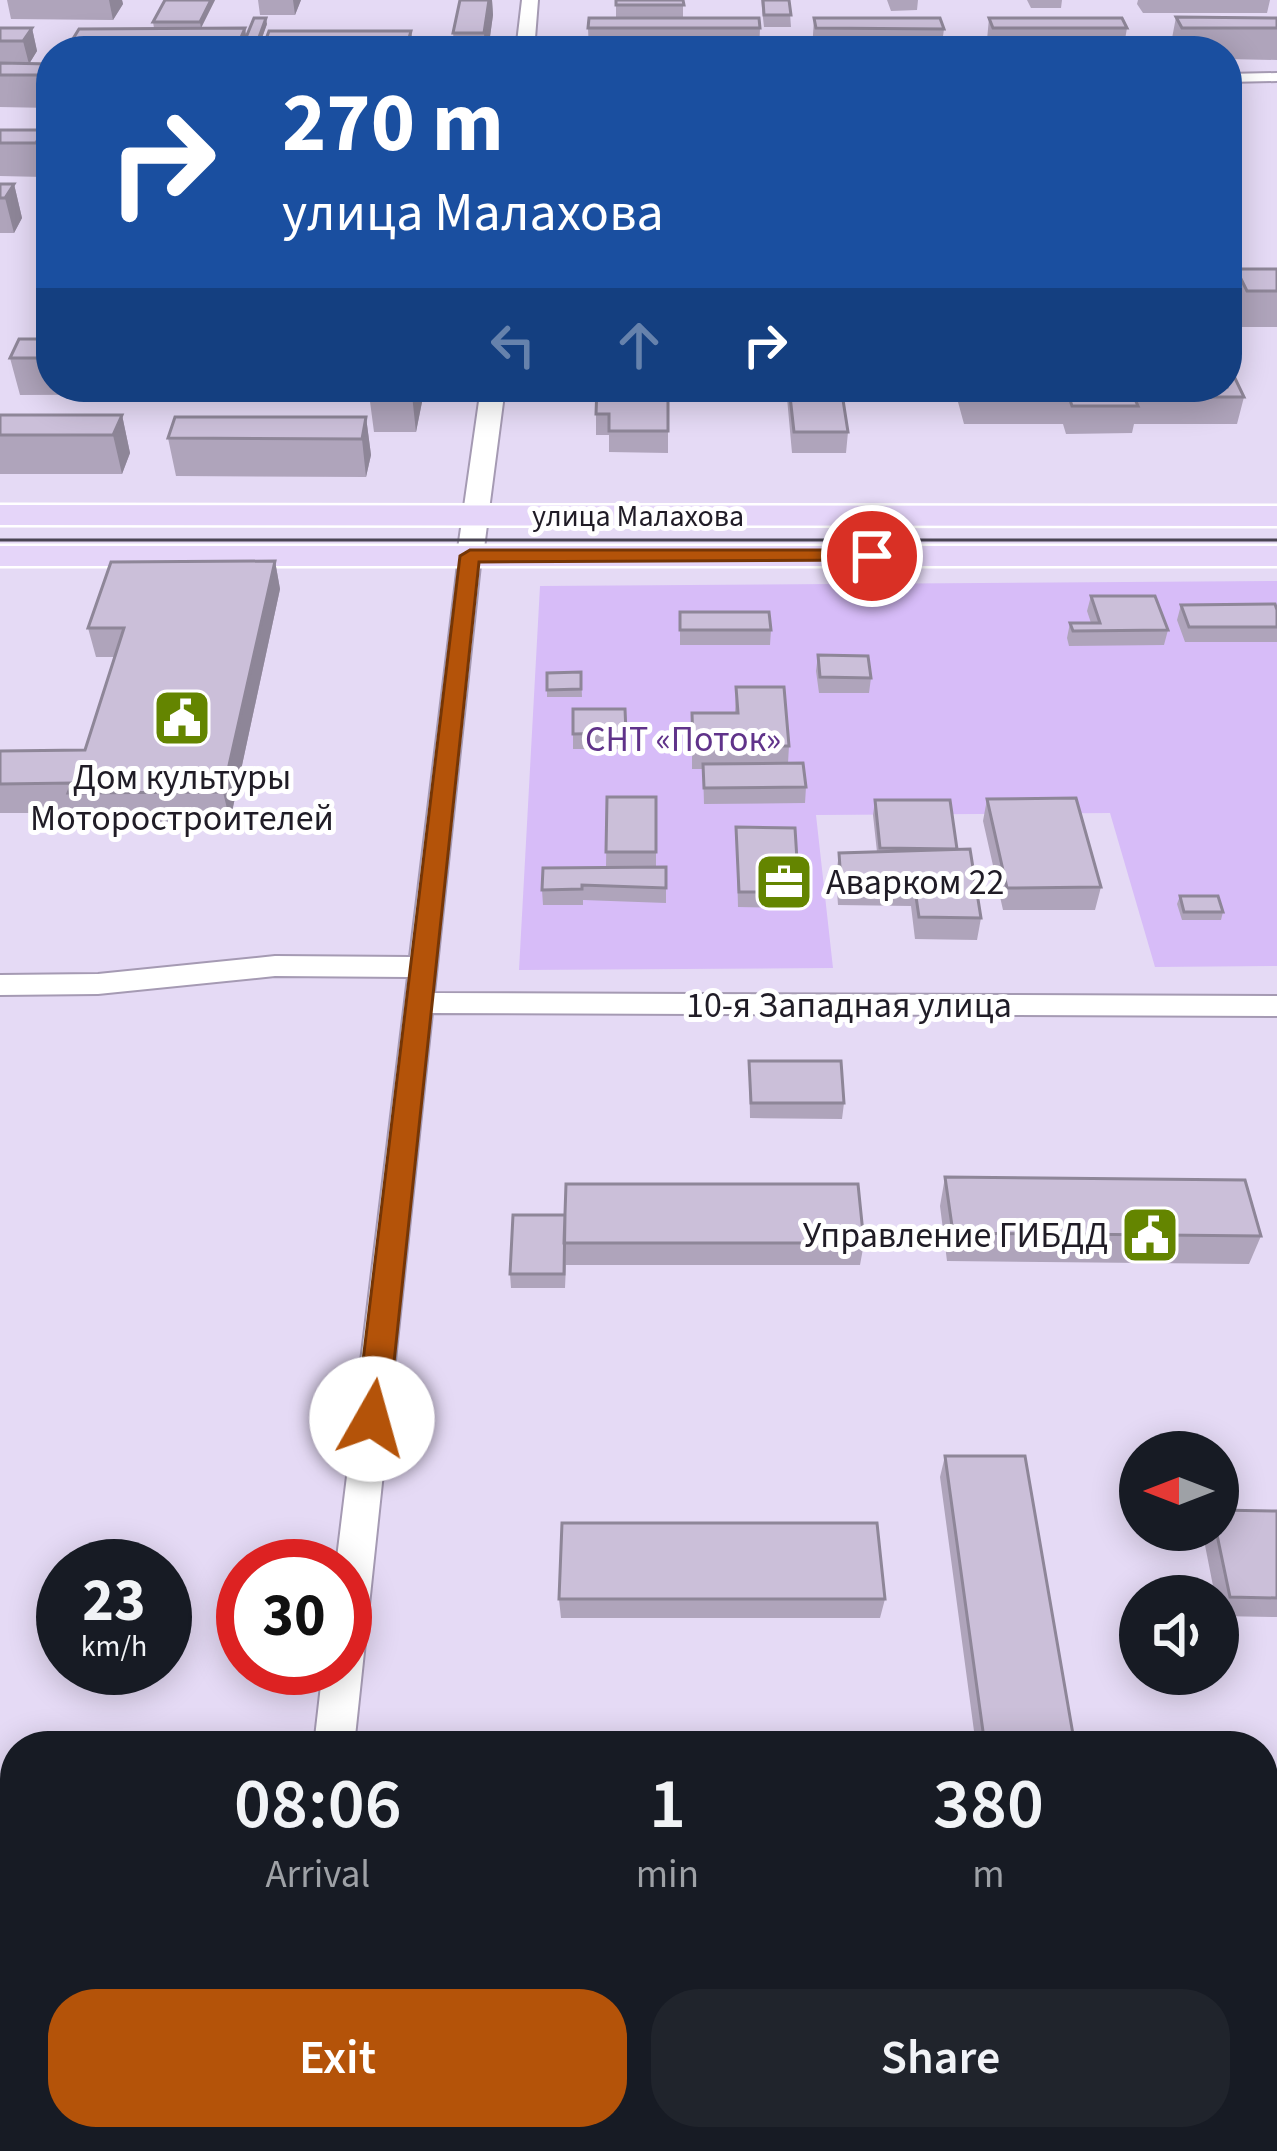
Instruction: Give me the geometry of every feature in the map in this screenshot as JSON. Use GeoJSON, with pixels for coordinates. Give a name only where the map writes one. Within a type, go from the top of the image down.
{"type":"FeatureCollection","features":[{"type":"Feature","properties":{"kind":"main road","name":"улица Малахова"},"geometry":{"type":"LineString","coordinates":[[0,515],[1277,516]]}},
{"type":"Feature","properties":{"kind":"main road","name":"улица Малахова"},"geometry":{"type":"LineString","coordinates":[[0,556],[1277,556]]}},
{"type":"Feature","properties":{"kind":"street"},"geometry":{"type":"LineString","coordinates":[[526,36],[530,0]]}},
{"type":"Feature","properties":{"kind":"street"},"geometry":{"type":"LineString","coordinates":[[1242,77],[1277,77]]}},
{"type":"Feature","properties":{"kind":"street"},"geometry":{"type":"LineString","coordinates":[[358,1539],[491,402]]}},
{"type":"Feature","properties":{"kind":"street"},"geometry":{"type":"LineString","coordinates":[[0,985],[98,984],[275,966],[426,967]]}},
{"type":"Feature","properties":{"kind":"street","name":"10-я Западная улица"},"geometry":{"type":"LineString","coordinates":[[422,1003],[1277,1006]]}},
{"type":"Feature","properties":{"kind":"street"},"geometry":{"type":"LineString","coordinates":[[336,1731],[340,1695]]}},
{"type":"Feature","properties":{"kind":"green space","name":"СНТ «Поток»"},"geometry":{"type":"Polygon","coordinates":[[[1277,581],[1277,966],[1155,967],[1110,813],[816,815],[833,968],[519,970],[540,586],[1277,581]]]}},
{"type":"Feature","properties":{"kind":"building"},"geometry":{"type":"Polygon","coordinates":[[[165,0],[211,0],[200,22],[153,22],[165,0]]]}},
{"type":"Feature","properties":{"kind":"building"},"geometry":{"type":"Polygon","coordinates":[[[460,0],[489,0],[484,33],[453,33],[460,0]]]}},
{"type":"Feature","properties":{"kind":"building"},"geometry":{"type":"Polygon","coordinates":[[[616,0],[683,0],[684,5],[616,5],[616,0]]]}},
{"type":"Feature","properties":{"kind":"building"},"geometry":{"type":"Polygon","coordinates":[[[763,0],[789,0],[791,15],[764,15],[763,0]]]}},
{"type":"Feature","properties":{"kind":"building"},"geometry":{"type":"Polygon","coordinates":[[[1176,17],[1277,18],[1277,28],[1182,28],[1176,17]]]}},
{"type":"Feature","properties":{"kind":"building"},"geometry":{"type":"Polygon","coordinates":[[[254,18],[266,18],[259,36],[247,36],[254,18]]]}},
{"type":"Feature","properties":{"kind":"building"},"geometry":{"type":"Polygon","coordinates":[[[589,18],[759,18],[760,28],[588,28],[589,18]]]}},
{"type":"Feature","properties":{"kind":"building"},"geometry":{"type":"Polygon","coordinates":[[[814,18],[940,18],[944,29],[816,28],[814,18]]]}},
{"type":"Feature","properties":{"kind":"building"},"geometry":{"type":"Polygon","coordinates":[[[989,18],[1122,18],[1127,28],[993,28],[989,18]]]}},
{"type":"Feature","properties":{"kind":"building"},"geometry":{"type":"Polygon","coordinates":[[[0,28],[32,28],[23,41],[0,41],[0,28]]]}},
{"type":"Feature","properties":{"kind":"building"},"geometry":{"type":"Polygon","coordinates":[[[245,28],[242,36],[75,36],[79,29],[245,28]]]}},
{"type":"Feature","properties":{"kind":"building"},"geometry":{"type":"Polygon","coordinates":[[[269,31],[411,31],[410,36],[267,36],[269,31]]]}},
{"type":"Feature","properties":{"kind":"building"},"geometry":{"type":"Polygon","coordinates":[[[0,63],[36,64],[36,75],[0,75],[0,63]]]}},
{"type":"Feature","properties":{"kind":"building"},"geometry":{"type":"Polygon","coordinates":[[[0,130],[36,130],[36,143],[0,143],[0,130]]]}},
{"type":"Feature","properties":{"kind":"building"},"geometry":{"type":"Polygon","coordinates":[[[0,184],[14,184],[5,198],[0,198],[0,184]]]}},
{"type":"Feature","properties":{"kind":"building"},"geometry":{"type":"Polygon","coordinates":[[[1242,269],[1277,269],[1277,291],[1247,291],[1242,269]]]}},
{"type":"Feature","properties":{"kind":"building"},"geometry":{"type":"Polygon","coordinates":[[[19,339],[36,339],[36,358],[10,358],[19,339]]]}},
{"type":"Feature","properties":{"kind":"building"},"geometry":{"type":"Polygon","coordinates":[[[596,402],[668,402],[668,431],[609,431],[609,414],[596,414],[596,402]]]}},
{"type":"Feature","properties":{"kind":"building"},"geometry":{"type":"Polygon","coordinates":[[[791,402],[843,402],[848,432],[794,432],[791,402]]]}},
{"type":"Feature","properties":{"kind":"building"},"geometry":{"type":"Polygon","coordinates":[[[1071,402],[1136,402],[1138,406],[1072,406],[1071,402]]]}},
{"type":"Feature","properties":{"kind":"building"},"geometry":{"type":"Polygon","coordinates":[[[0,415],[122,415],[113,435],[0,435],[0,415]]]}},
{"type":"Feature","properties":{"kind":"building"},"geometry":{"type":"Polygon","coordinates":[[[175,417],[366,417],[362,439],[168,438],[175,417]]]}},
{"type":"Feature","properties":{"kind":"building","name":"Дом культуры Моторостроителей"},"geometry":{"type":"Polygon","coordinates":[[[275,561],[223,792],[68,793],[72,783],[0,784],[0,751],[85,750],[124,628],[88,628],[111,562],[275,561]]]}},
{"type":"Feature","properties":{"kind":"building"},"geometry":{"type":"Polygon","coordinates":[[[1091,596],[1155,596],[1168,630],[1073,631],[1070,623],[1100,623],[1091,596]]]}},
{"type":"Feature","properties":{"kind":"building"},"geometry":{"type":"Polygon","coordinates":[[[1275,604],[1277,627],[1189,627],[1181,605],[1275,604]]]}},
{"type":"Feature","properties":{"kind":"building"},"geometry":{"type":"Polygon","coordinates":[[[680,612],[769,612],[771,630],[680,630],[680,612]]]}},
{"type":"Feature","properties":{"kind":"building"},"geometry":{"type":"Polygon","coordinates":[[[818,655],[868,656],[871,678],[820,677],[818,655]]]}},
{"type":"Feature","properties":{"kind":"building"},"geometry":{"type":"Polygon","coordinates":[[[581,672],[581,689],[547,690],[547,673],[581,672]]]}},
{"type":"Feature","properties":{"kind":"building"},"geometry":{"type":"Polygon","coordinates":[[[736,687],[784,687],[789,746],[693,746],[692,713],[738,713],[736,687]]]}},
{"type":"Feature","properties":{"kind":"building"},"geometry":{"type":"Polygon","coordinates":[[[573,709],[625,709],[626,733],[573,734],[573,709]]]}},
{"type":"Feature","properties":{"kind":"building"},"geometry":{"type":"Polygon","coordinates":[[[803,763],[806,787],[704,788],[703,764],[803,763]]]}},
{"type":"Feature","properties":{"kind":"building"},"geometry":{"type":"Polygon","coordinates":[[[607,797],[656,797],[656,852],[606,852],[607,797]]]}},
{"type":"Feature","properties":{"kind":"building"},"geometry":{"type":"Polygon","coordinates":[[[1076,798],[1101,887],[1007,888],[987,799],[1076,798]]]}},
{"type":"Feature","properties":{"kind":"building"},"geometry":{"type":"Polygon","coordinates":[[[875,800],[950,800],[957,849],[880,848],[875,800]]]}},
{"type":"Feature","properties":{"kind":"building"},"geometry":{"type":"Polygon","coordinates":[[[736,827],[795,828],[799,892],[739,892],[736,827]]]}},
{"type":"Feature","properties":{"kind":"building"},"geometry":{"type":"Polygon","coordinates":[[[970,849],[981,918],[919,917],[914,883],[841,882],[839,853],[970,849]]]}},
{"type":"Feature","properties":{"kind":"building"},"geometry":{"type":"Polygon","coordinates":[[[666,867],[666,888],[582,885],[582,889],[542,890],[543,868],[666,867]]]}},
{"type":"Feature","properties":{"kind":"building"},"geometry":{"type":"Polygon","coordinates":[[[1180,896],[1218,896],[1223,912],[1184,912],[1180,896]]]}},
{"type":"Feature","properties":{"kind":"building"},"geometry":{"type":"Polygon","coordinates":[[[749,1061],[841,1061],[844,1103],[751,1103],[749,1061]]]}},
{"type":"Feature","properties":{"kind":"building"},"geometry":{"type":"Polygon","coordinates":[[[945,1177],[1245,1180],[1261,1236],[953,1233],[945,1177]]]}},
{"type":"Feature","properties":{"kind":"building"},"geometry":{"type":"Polygon","coordinates":[[[566,1184],[858,1184],[864,1243],[564,1243],[566,1184]]]}},
{"type":"Feature","properties":{"kind":"building"},"geometry":{"type":"Polygon","coordinates":[[[513,1215],[565,1215],[564,1274],[510,1274],[513,1215]]]}},
{"type":"Feature","properties":{"kind":"building"},"geometry":{"type":"Polygon","coordinates":[[[945,1456],[1025,1456],[1072,1731],[983,1731],[945,1456]]]}},
{"type":"Feature","properties":{"kind":"building"},"geometry":{"type":"Polygon","coordinates":[[[1239,1510],[1277,1511],[1277,1598],[1239,1597],[1239,1575],[1225,1575],[1220,1551],[1239,1551],[1239,1510]]]}},
{"type":"Feature","properties":{"kind":"building"},"geometry":{"type":"Polygon","coordinates":[[[562,1523],[877,1523],[885,1599],[559,1599],[562,1523]]]}},
{"type":"Feature","properties":{"kind":"tram line"},"geometry":{"type":"LineString","coordinates":[[0,540],[1277,540]]}},
{"type":"Feature","properties":{"kind":"place","name":"Дом культуры Моторостроителей"},"geometry":{"type":"Point","coordinates":[182,718]}},
{"type":"Feature","properties":{"kind":"place","name":"Аварком 22"},"geometry":{"type":"Point","coordinates":[784,882]}},
{"type":"Feature","properties":{"kind":"place","name":"Управление ГИБДД"},"geometry":{"type":"Point","coordinates":[1150,1235]}},
{"type":"Feature","properties":{"kind":"route"},"geometry":{"type":"LineString","coordinates":[[372,1419],[470,556],[872,556]]}}]}
